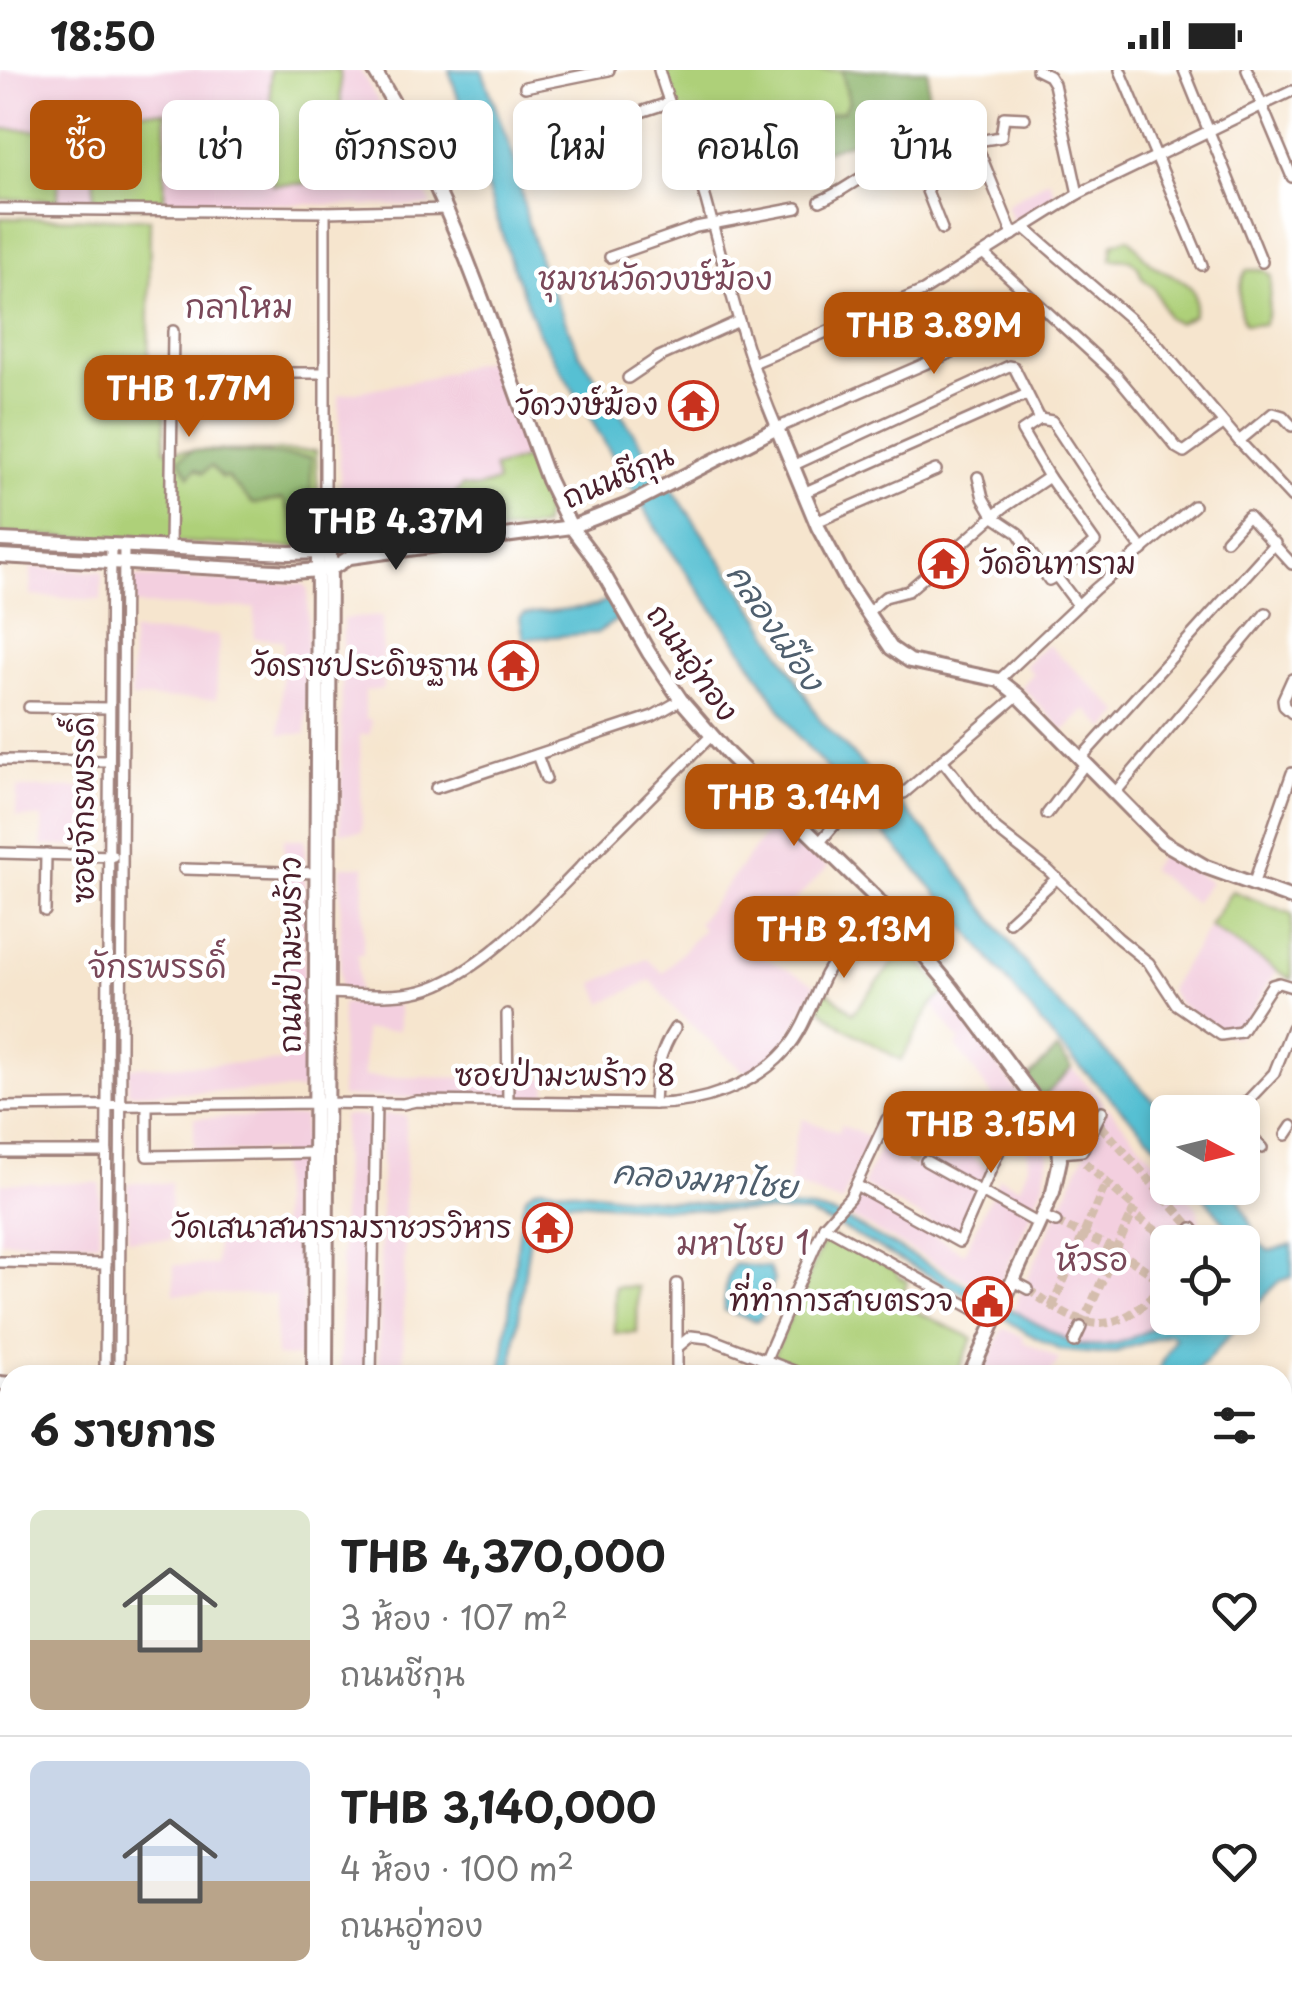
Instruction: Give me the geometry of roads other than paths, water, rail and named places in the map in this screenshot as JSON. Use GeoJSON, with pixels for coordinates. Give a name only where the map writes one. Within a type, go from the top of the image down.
{"type":"FeatureCollection","features":[{"type":"Feature","properties":{"kind":"main road","name":"ถนนอู่ทอง"},"geometry":{"type":"LineString","coordinates":[[374,70],[418,146],[447,209],[548,480],[571,527],[595,560],[649,653],[711,736],[877,898],[915,942],[1005,1058],[1051,1126],[1060,1152]]}},
{"type":"Feature","properties":{"kind":"main road","name":"ถนนชีกุน"},"geometry":{"type":"LineString","coordinates":[[0,556],[270,571],[325,570],[350,558],[571,527],[628,505],[777,428]]}},
{"type":"Feature","properties":{"kind":"main road"},"geometry":{"type":"LineString","coordinates":[[777,428],[816,522],[866,613],[901,656],[924,665],[998,680],[1018,695],[1163,842],[1206,867],[1292,898]]}},
{"type":"Feature","properties":{"kind":"main road","name":"ถนนชีกุน"},"geometry":{"type":"LineString","coordinates":[[0,540],[324,552],[350,558]]}},
{"type":"Feature","properties":{"kind":"main road","name":"ถนนป่ามะพร้าว"},"geometry":{"type":"LineString","coordinates":[[314,1365],[315,1154],[329,993],[324,552]]}},
{"type":"Feature","properties":{"kind":"main road","name":"ถนนป่ามะพร้าว"},"geometry":{"type":"LineString","coordinates":[[325,570],[317,873],[326,1365]]}},
{"type":"Feature","properties":{"kind":"main road"},"geometry":{"type":"LineString","coordinates":[[975,1365],[1053,1192],[1060,1152]]}},
{"type":"Feature","properties":{"kind":"street"},"geometry":{"type":"LineString","coordinates":[[525,87],[609,70]]}},
{"type":"Feature","properties":{"kind":"street"},"geometry":{"type":"LineString","coordinates":[[658,70],[667,100]]}},
{"type":"Feature","properties":{"kind":"street"},"geometry":{"type":"LineString","coordinates":[[1037,70],[1054,84],[1078,194]]}},
{"type":"Feature","properties":{"kind":"street"},"geometry":{"type":"LineString","coordinates":[[1120,70],[1202,265]]}},
{"type":"Feature","properties":{"kind":"street"},"geometry":{"type":"LineString","coordinates":[[1184,70],[1262,262]]}},
{"type":"Feature","properties":{"kind":"street"},"geometry":{"type":"LineString","coordinates":[[1247,70],[1292,177]]}},
{"type":"Feature","properties":{"kind":"street"},"geometry":{"type":"LineString","coordinates":[[753,364],[923,291],[1078,194],[1292,90]]}},
{"type":"Feature","properties":{"kind":"street"},"geometry":{"type":"LineString","coordinates":[[987,139],[1000,137],[1004,117],[1025,118]]}},
{"type":"Feature","properties":{"kind":"street"},"geometry":{"type":"LineString","coordinates":[[987,171],[1013,236]]}},
{"type":"Feature","properties":{"kind":"street"},"geometry":{"type":"LineString","coordinates":[[820,201],[855,183]]}},
{"type":"Feature","properties":{"kind":"street"},"geometry":{"type":"LineString","coordinates":[[702,190],[738,321],[777,428],[990,336]]}},
{"type":"Feature","properties":{"kind":"street"},"geometry":{"type":"LineString","coordinates":[[927,190],[942,230]]}},
{"type":"Feature","properties":{"kind":"street"},"geometry":{"type":"LineString","coordinates":[[610,257],[712,224],[798,208]]}},
{"type":"Feature","properties":{"kind":"street"},"geometry":{"type":"LineString","coordinates":[[0,210],[447,209]]}},
{"type":"Feature","properties":{"kind":"street","name":"ถนนป่ามะพร้าว"},"geometry":{"type":"LineString","coordinates":[[324,552],[325,212]]}},
{"type":"Feature","properties":{"kind":"street"},"geometry":{"type":"LineString","coordinates":[[1025,228],[1150,338],[1292,498]]}},
{"type":"Feature","properties":{"kind":"street"},"geometry":{"type":"LineString","coordinates":[[984,254],[1118,376],[1177,448],[1184,452],[1192,450],[1224,424]]}},
{"type":"Feature","properties":{"kind":"street"},"geometry":{"type":"LineString","coordinates":[[628,378],[659,357],[738,321]]}},
{"type":"Feature","properties":{"kind":"street"},"geometry":{"type":"LineString","coordinates":[[170,548],[173,332]]}},
{"type":"Feature","properties":{"kind":"street"},"geometry":{"type":"LineString","coordinates":[[792,466],[1008,366],[1014,367],[1040,419]]}},
{"type":"Feature","properties":{"kind":"street"},"geometry":{"type":"LineString","coordinates":[[172,373],[325,372]]}},
{"type":"Feature","properties":{"kind":"street"},"geometry":{"type":"LineString","coordinates":[[803,493],[1027,394]]}},
{"type":"Feature","properties":{"kind":"street"},"geometry":{"type":"LineString","coordinates":[[1239,441],[1272,413],[1283,416],[1292,426]]}},
{"type":"Feature","properties":{"kind":"street"},"geometry":{"type":"LineString","coordinates":[[978,476],[982,498],[994,517],[1018,533],[1049,580],[1056,576],[1095,542],[1022,431],[1040,419],[1052,421],[1144,550]]}},
{"type":"Feature","properties":{"kind":"street"},"geometry":{"type":"LineString","coordinates":[[816,522],[936,470]]}},
{"type":"Feature","properties":{"kind":"street"},"geometry":{"type":"LineString","coordinates":[[866,613],[885,597],[908,591],[994,517],[1049,477]]}},
{"type":"Feature","properties":{"kind":"street"},"geometry":{"type":"LineString","coordinates":[[998,680],[1194,506]]}},
{"type":"Feature","properties":{"kind":"street"},"geometry":{"type":"LineString","coordinates":[[1226,540],[1248,516],[1292,564]]}},
{"type":"Feature","properties":{"kind":"street"},"geometry":{"type":"LineString","coordinates":[[1047,814],[1083,762],[1276,543]]}},
{"type":"Feature","properties":{"kind":"street","name":"ซอยจักรพรรดิ์"},"geometry":{"type":"LineString","coordinates":[[106,1365],[109,679],[118,545]]}},
{"type":"Feature","properties":{"kind":"street","name":"ซอยจักรพรรดิ์"},"geometry":{"type":"LineString","coordinates":[[117,563],[123,680],[118,1365]]}},
{"type":"Feature","properties":{"kind":"street"},"geometry":{"type":"LineString","coordinates":[[1056,576],[1078,605]]}},
{"type":"Feature","properties":{"kind":"street"},"geometry":{"type":"LineString","coordinates":[[1114,794],[1266,613]]}},
{"type":"Feature","properties":{"kind":"street"},"geometry":{"type":"LineString","coordinates":[[1292,678],[1283,699],[1284,706],[1292,712]]}},
{"type":"Feature","properties":{"kind":"street"},"geometry":{"type":"LineString","coordinates":[[109,679],[123,680]]}},
{"type":"Feature","properties":{"kind":"street"},"geometry":{"type":"LineString","coordinates":[[904,793],[1018,695]]}},
{"type":"Feature","properties":{"kind":"street"},"geometry":{"type":"LineString","coordinates":[[436,788],[653,716],[681,700]]}},
{"type":"Feature","properties":{"kind":"street"},"geometry":{"type":"LineString","coordinates":[[28,707],[109,708]]}},
{"type":"Feature","properties":{"kind":"street"},"geometry":{"type":"LineString","coordinates":[[329,993],[419,992],[446,982],[499,944],[558,890],[711,736]]}},
{"type":"Feature","properties":{"kind":"street"},"geometry":{"type":"LineString","coordinates":[[538,755],[546,780]]}},
{"type":"Feature","properties":{"kind":"street"},"geometry":{"type":"LineString","coordinates":[[0,760],[108,761]]}},
{"type":"Feature","properties":{"kind":"street"},"geometry":{"type":"LineString","coordinates":[[942,760],[996,829],[1058,878],[1148,963],[1176,1004],[1221,1035],[1241,1032],[1272,985],[1292,987]]}},
{"type":"Feature","properties":{"kind":"street"},"geometry":{"type":"LineString","coordinates":[[1254,885],[1292,772]]}},
{"type":"Feature","properties":{"kind":"street"},"geometry":{"type":"LineString","coordinates":[[819,843],[847,810]]}},
{"type":"Feature","properties":{"kind":"street"},"geometry":{"type":"LineString","coordinates":[[0,853],[120,856]]}},
{"type":"Feature","properties":{"kind":"street"},"geometry":{"type":"LineString","coordinates":[[46,854],[46,912]]}},
{"type":"Feature","properties":{"kind":"street"},"geometry":{"type":"LineString","coordinates":[[184,869],[317,873]]}},
{"type":"Feature","properties":{"kind":"street"},"geometry":{"type":"LineString","coordinates":[[1009,922],[1058,878]]}},
{"type":"Feature","properties":{"kind":"street","name":"ซอยป่ามะพร้าว 8"},"geometry":{"type":"LineString","coordinates":[[0,1108],[692,1101],[726,1091],[770,1065],[788,1049],[839,951],[877,898]]}},
{"type":"Feature","properties":{"kind":"street"},"geometry":{"type":"LineString","coordinates":[[507,1014],[508,1102]]}},
{"type":"Feature","properties":{"kind":"street"},"geometry":{"type":"LineString","coordinates":[[108,1025],[121,1025]]}},
{"type":"Feature","properties":{"kind":"street"},"geometry":{"type":"LineString","coordinates":[[654,1104],[658,1067],[675,1028]]}},
{"type":"Feature","properties":{"kind":"street"},"geometry":{"type":"LineString","coordinates":[[1253,1095],[1274,1072],[1292,1028]]}},
{"type":"Feature","properties":{"kind":"street"},"geometry":{"type":"LineString","coordinates":[[372,1365],[376,1104]]}},
{"type":"Feature","properties":{"kind":"street"},"geometry":{"type":"LineString","coordinates":[[147,1106],[147,1156],[315,1154]]}},
{"type":"Feature","properties":{"kind":"street"},"geometry":{"type":"LineString","coordinates":[[763,1365],[826,1224],[856,1185],[884,1136],[887,1120]]}},
{"type":"Feature","properties":{"kind":"street"},"geometry":{"type":"LineString","coordinates":[[1060,1152],[1082,1151],[1100,1120]]}},
{"type":"Feature","properties":{"kind":"street"},"geometry":{"type":"LineString","coordinates":[[856,1185],[957,1242],[1003,1142],[983,1121]]}},
{"type":"Feature","properties":{"kind":"street"},"geometry":{"type":"LineString","coordinates":[[4,1152],[107,1152]]}},
{"type":"Feature","properties":{"kind":"street"},"geometry":{"type":"LineString","coordinates":[[1078,1152],[1085,1163]]}},
{"type":"Feature","properties":{"kind":"street"},"geometry":{"type":"LineString","coordinates":[[926,1161],[982,1194],[1040,1220],[1056,1222]]}},
{"type":"Feature","properties":{"kind":"street"},"geometry":{"type":"LineString","coordinates":[[826,1224],[999,1313]]}},
{"type":"Feature","properties":{"kind":"street"},"geometry":{"type":"LineString","coordinates":[[106,1226],[120,1227]]}},
{"type":"Feature","properties":{"kind":"street"},"geometry":{"type":"LineString","coordinates":[[0,1262],[106,1264]]}},
{"type":"Feature","properties":{"kind":"street"},"geometry":{"type":"LineString","coordinates":[[1014,1280],[1028,1289]]}},
{"type":"Feature","properties":{"kind":"street"},"geometry":{"type":"LineString","coordinates":[[677,1284],[678,1365]]}},
{"type":"Feature","properties":{"kind":"street"},"geometry":{"type":"LineString","coordinates":[[106,1320],[119,1321]]}},
{"type":"Feature","properties":{"kind":"street"},"geometry":{"type":"LineString","coordinates":[[1074,1342],[1081,1327]]}},
{"type":"Feature","properties":{"kind":"street"},"geometry":{"type":"LineString","coordinates":[[679,1346],[698,1336],[782,1365]]}},
{"type":"Feature","properties":{"kind":"water"},"geometry":{"type":"Polygon","coordinates":[[[449,70],[482,70],[493,100],[459,100],[449,70]]]}},
{"type":"Feature","properties":{"kind":"water"},"geometry":{"type":"Polygon","coordinates":[[[493,100],[513,156],[513,190],[521,190],[542,267],[579,353],[761,619],[820,720],[935,841],[1048,994],[1150,1097],[1150,1139],[1056,1042],[945,902],[797,735],[664,541],[538,332],[488,190],[493,190],[493,100]]]}},
{"type":"Feature","properties":{"kind":"water"},"geometry":{"type":"Polygon","coordinates":[[[607,600],[618,619],[597,633],[524,639],[520,618],[524,614],[596,606],[607,600]]]}},
{"type":"Feature","properties":{"kind":"water"},"geometry":{"type":"Polygon","coordinates":[[[541,1187],[826,1212],[1074,1344],[1115,1344],[1150,1330],[1150,1335],[1166,1335],[1115,1352],[1060,1350],[836,1225],[805,1213],[535,1199],[512,1365],[502,1365],[522,1209],[528,1194],[541,1187]]]}},
{"type":"Feature","properties":{"kind":"water"},"geometry":{"type":"Polygon","coordinates":[[[1210,1205],[1242,1205],[1251,1225],[1226,1225],[1210,1205]]]}},
{"type":"Feature","properties":{"kind":"water"},"geometry":{"type":"Polygon","coordinates":[[[1260,1244],[1269,1251],[1292,1244],[1292,1277],[1279,1281],[1260,1301],[1260,1244]]]}},
{"type":"Feature","properties":{"kind":"water"},"geometry":{"type":"Polygon","coordinates":[[[734,1264],[769,1268],[774,1280],[761,1318],[756,1321],[725,1311],[725,1287],[734,1264]]]}},
{"type":"Feature","properties":{"kind":"water"},"geometry":{"type":"Polygon","coordinates":[[[1170,1335],[1230,1335],[1203,1365],[1161,1365],[1175,1338],[1170,1335]]]}},
{"type":"Feature","properties":{"kind":"tunnel"},"geometry":{"type":"LineString","coordinates":[[1101,1126],[1189,1225]]}},
{"type":"Feature","properties":{"kind":"tunnel"},"geometry":{"type":"LineString","coordinates":[[888,1139],[926,1161]]}},
{"type":"Feature","properties":{"kind":"tunnel"},"geometry":{"type":"LineString","coordinates":[[1085,1163],[1135,1208],[1132,1214],[1150,1227]]}},
{"type":"Feature","properties":{"kind":"tunnel"},"geometry":{"type":"LineString","coordinates":[[1052,1307],[1106,1183]]}},
{"type":"Feature","properties":{"kind":"tunnel"},"geometry":{"type":"LineString","coordinates":[[1082,1325],[1132,1214]]}},
{"type":"Feature","properties":{"kind":"tunnel"},"geometry":{"type":"LineString","coordinates":[[1056,1222],[1116,1250],[1150,1273]]}},
{"type":"Feature","properties":{"kind":"tunnel"},"geometry":{"type":"LineString","coordinates":[[1028,1289],[1068,1315],[1102,1323],[1118,1320],[1150,1299]]}},
{"type":"Feature","properties":{"kind":"place","name":"วัดวงษ์ฆ้อง"},"geometry":{"type":"Point","coordinates":[693,405]}},
{"type":"Feature","properties":{"kind":"place","name":"วัดอินทาราม"},"geometry":{"type":"Point","coordinates":[944,564]}},
{"type":"Feature","properties":{"kind":"place","name":"วัดราชประดิษฐาน"},"geometry":{"type":"Point","coordinates":[513,666]}},
{"type":"Feature","properties":{"kind":"place","name":"วัดเสนาสนารามราชวรวิหาร"},"geometry":{"type":"Point","coordinates":[547,1228]}},
{"type":"Feature","properties":{"kind":"place","name":"ที่ทำการสายตรวจ"},"geometry":{"type":"Point","coordinates":[988,1301]}},
{"type":"Feature","properties":{"kind":"district","name":"ชุมชนวัดวงษ์ฆ้อง"},"geometry":{"type":"Point","coordinates":[655,279]}},
{"type":"Feature","properties":{"kind":"district","name":"กลาโหม"},"geometry":{"type":"Point","coordinates":[239,307]}},
{"type":"Feature","properties":{"kind":"district","name":"จักรพรรดิ์"},"geometry":{"type":"Point","coordinates":[157,967]}},
{"type":"Feature","properties":{"kind":"district","name":"มหาไชย 1"},"geometry":{"type":"Point","coordinates":[743,1244]}},
{"type":"Feature","properties":{"kind":"district","name":"หัวรอ"},"geometry":{"type":"Point","coordinates":[1092,1260]}},
{"type":"Feature","properties":{"kind":"water label","name":"คลองเมือง"},"geometry":{"type":"Point","coordinates":[775,627]}},
{"type":"Feature","properties":{"kind":"water label","name":"คลองมหาไชย"},"geometry":{"type":"Point","coordinates":[705,1180]}}]}
